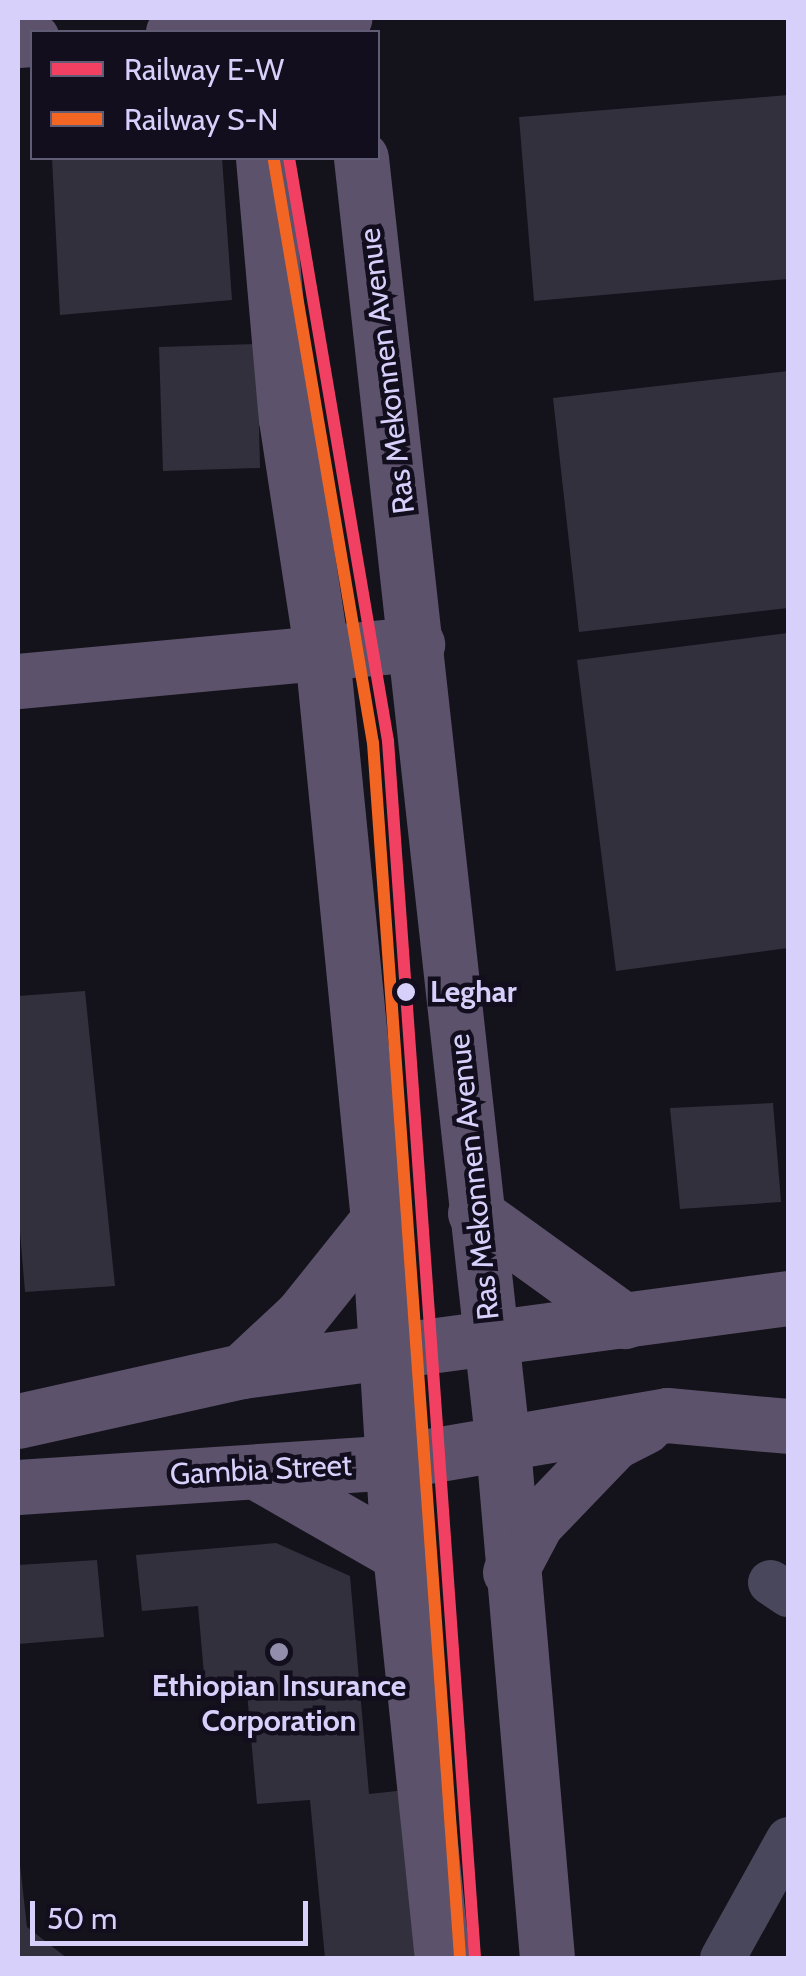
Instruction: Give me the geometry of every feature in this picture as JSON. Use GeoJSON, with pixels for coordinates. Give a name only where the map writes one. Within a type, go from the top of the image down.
{"type":"FeatureCollection","features":[{"type":"Feature","properties":{"kind":"main road"},"geometry":{"type":"LineString","coordinates":[[199,30],[344,18]]}},
{"type":"Feature","properties":{"kind":"main road"},"geometry":{"type":"LineString","coordinates":[[263,160],[286,420],[322,654],[378,1220],[401,1555],[442,1958]]}},
{"type":"Feature","properties":{"kind":"main road","name":"Ras Mekonnen Avenue"},"geometry":{"type":"LineString","coordinates":[[361,160],[503,1446],[510,1572],[547,1958]]}},
{"type":"Feature","properties":{"kind":"main road"},"geometry":{"type":"LineString","coordinates":[[18,681],[417,644]]}},
{"type":"Feature","properties":{"kind":"main road"},"geometry":{"type":"LineString","coordinates":[[475,1214],[625,1321]]}},
{"type":"Feature","properties":{"kind":"main road"},"geometry":{"type":"LineString","coordinates":[[242,1371],[302,1315],[378,1220]]}},
{"type":"Feature","properties":{"kind":"main road"},"geometry":{"type":"LineString","coordinates":[[18,1421],[242,1371],[788,1298]]}},
{"type":"Feature","properties":{"kind":"main road"},"geometry":{"type":"LineString","coordinates":[[510,1572],[536,1523],[614,1442],[666,1415]]}},
{"type":"Feature","properties":{"kind":"main road","name":"Gambia Street"},"geometry":{"type":"LineString","coordinates":[[18,1486],[393,1462],[666,1415],[788,1426]]}},
{"type":"Feature","properties":{"kind":"main road"},"geometry":{"type":"LineString","coordinates":[[258,1473],[401,1555]]}},
{"type":"Feature","properties":{"kind":"lane"},"geometry":{"type":"LineString","coordinates":[[722,1958],[788,1839]]}},
{"type":"Feature","properties":{"kind":"building"},"geometry":{"type":"Polygon","coordinates":[[[788,95],[788,279],[534,301],[519,117],[788,95]]]}},
{"type":"Feature","properties":{"kind":"building"},"geometry":{"type":"Polygon","coordinates":[[[52,160],[222,160],[232,300],[60,315],[52,160]]]}},
{"type":"Feature","properties":{"kind":"building"},"geometry":{"type":"Polygon","coordinates":[[[257,344],[260,468],[163,471],[159,347],[257,344]]]}},
{"type":"Feature","properties":{"kind":"building"},"geometry":{"type":"Polygon","coordinates":[[[788,371],[788,608],[579,632],[553,398],[788,371]]]}},
{"type":"Feature","properties":{"kind":"building"},"geometry":{"type":"Polygon","coordinates":[[[788,633],[788,948],[616,971],[577,660],[788,633]]]}},
{"type":"Feature","properties":{"kind":"building"},"geometry":{"type":"Polygon","coordinates":[[[85,991],[115,1286],[25,1292],[18,1208],[18,996],[85,991]]]}},
{"type":"Feature","properties":{"kind":"building"},"geometry":{"type":"Polygon","coordinates":[[[773,1103],[781,1202],[680,1209],[670,1108],[773,1103]]]}},
{"type":"Feature","properties":{"kind":"building","name":"Ethiopian Insurance Corporation"},"geometry":{"type":"Polygon","coordinates":[[[276,1543],[350,1576],[369,1794],[406,1790],[422,1958],[325,1958],[310,1800],[257,1804],[247,1693],[206,1697],[198,1606],[142,1611],[136,1555],[276,1543]]]}},
{"type":"Feature","properties":{"kind":"building"},"geometry":{"type":"Polygon","coordinates":[[[97,1560],[104,1637],[18,1644],[18,1565],[97,1560]]]}},
{"type":"Feature","properties":{"kind":"building"},"geometry":{"type":"Polygon","coordinates":[[[18,1847],[27,1927],[67,1958],[18,1958],[18,1847]]]}},
{"type":"Feature","properties":{"kind":"rail line","name":"E-W"},"geometry":{"type":"LineString","coordinates":[[289,160],[388,741],[475,1958]]}},
{"type":"Feature","properties":{"kind":"rail line","name":"S-N"},"geometry":{"type":"LineString","coordinates":[[274,161],[373,743],[460,1958]]}},
{"type":"Feature","properties":{"kind":"place","name":"Leghar"},"geometry":{"type":"Point","coordinates":[406,992]}},
{"type":"Feature","properties":{"kind":"place","name":"Ethiopian Insurance Corporation"},"geometry":{"type":"Point","coordinates":[279,1652]}}]}
